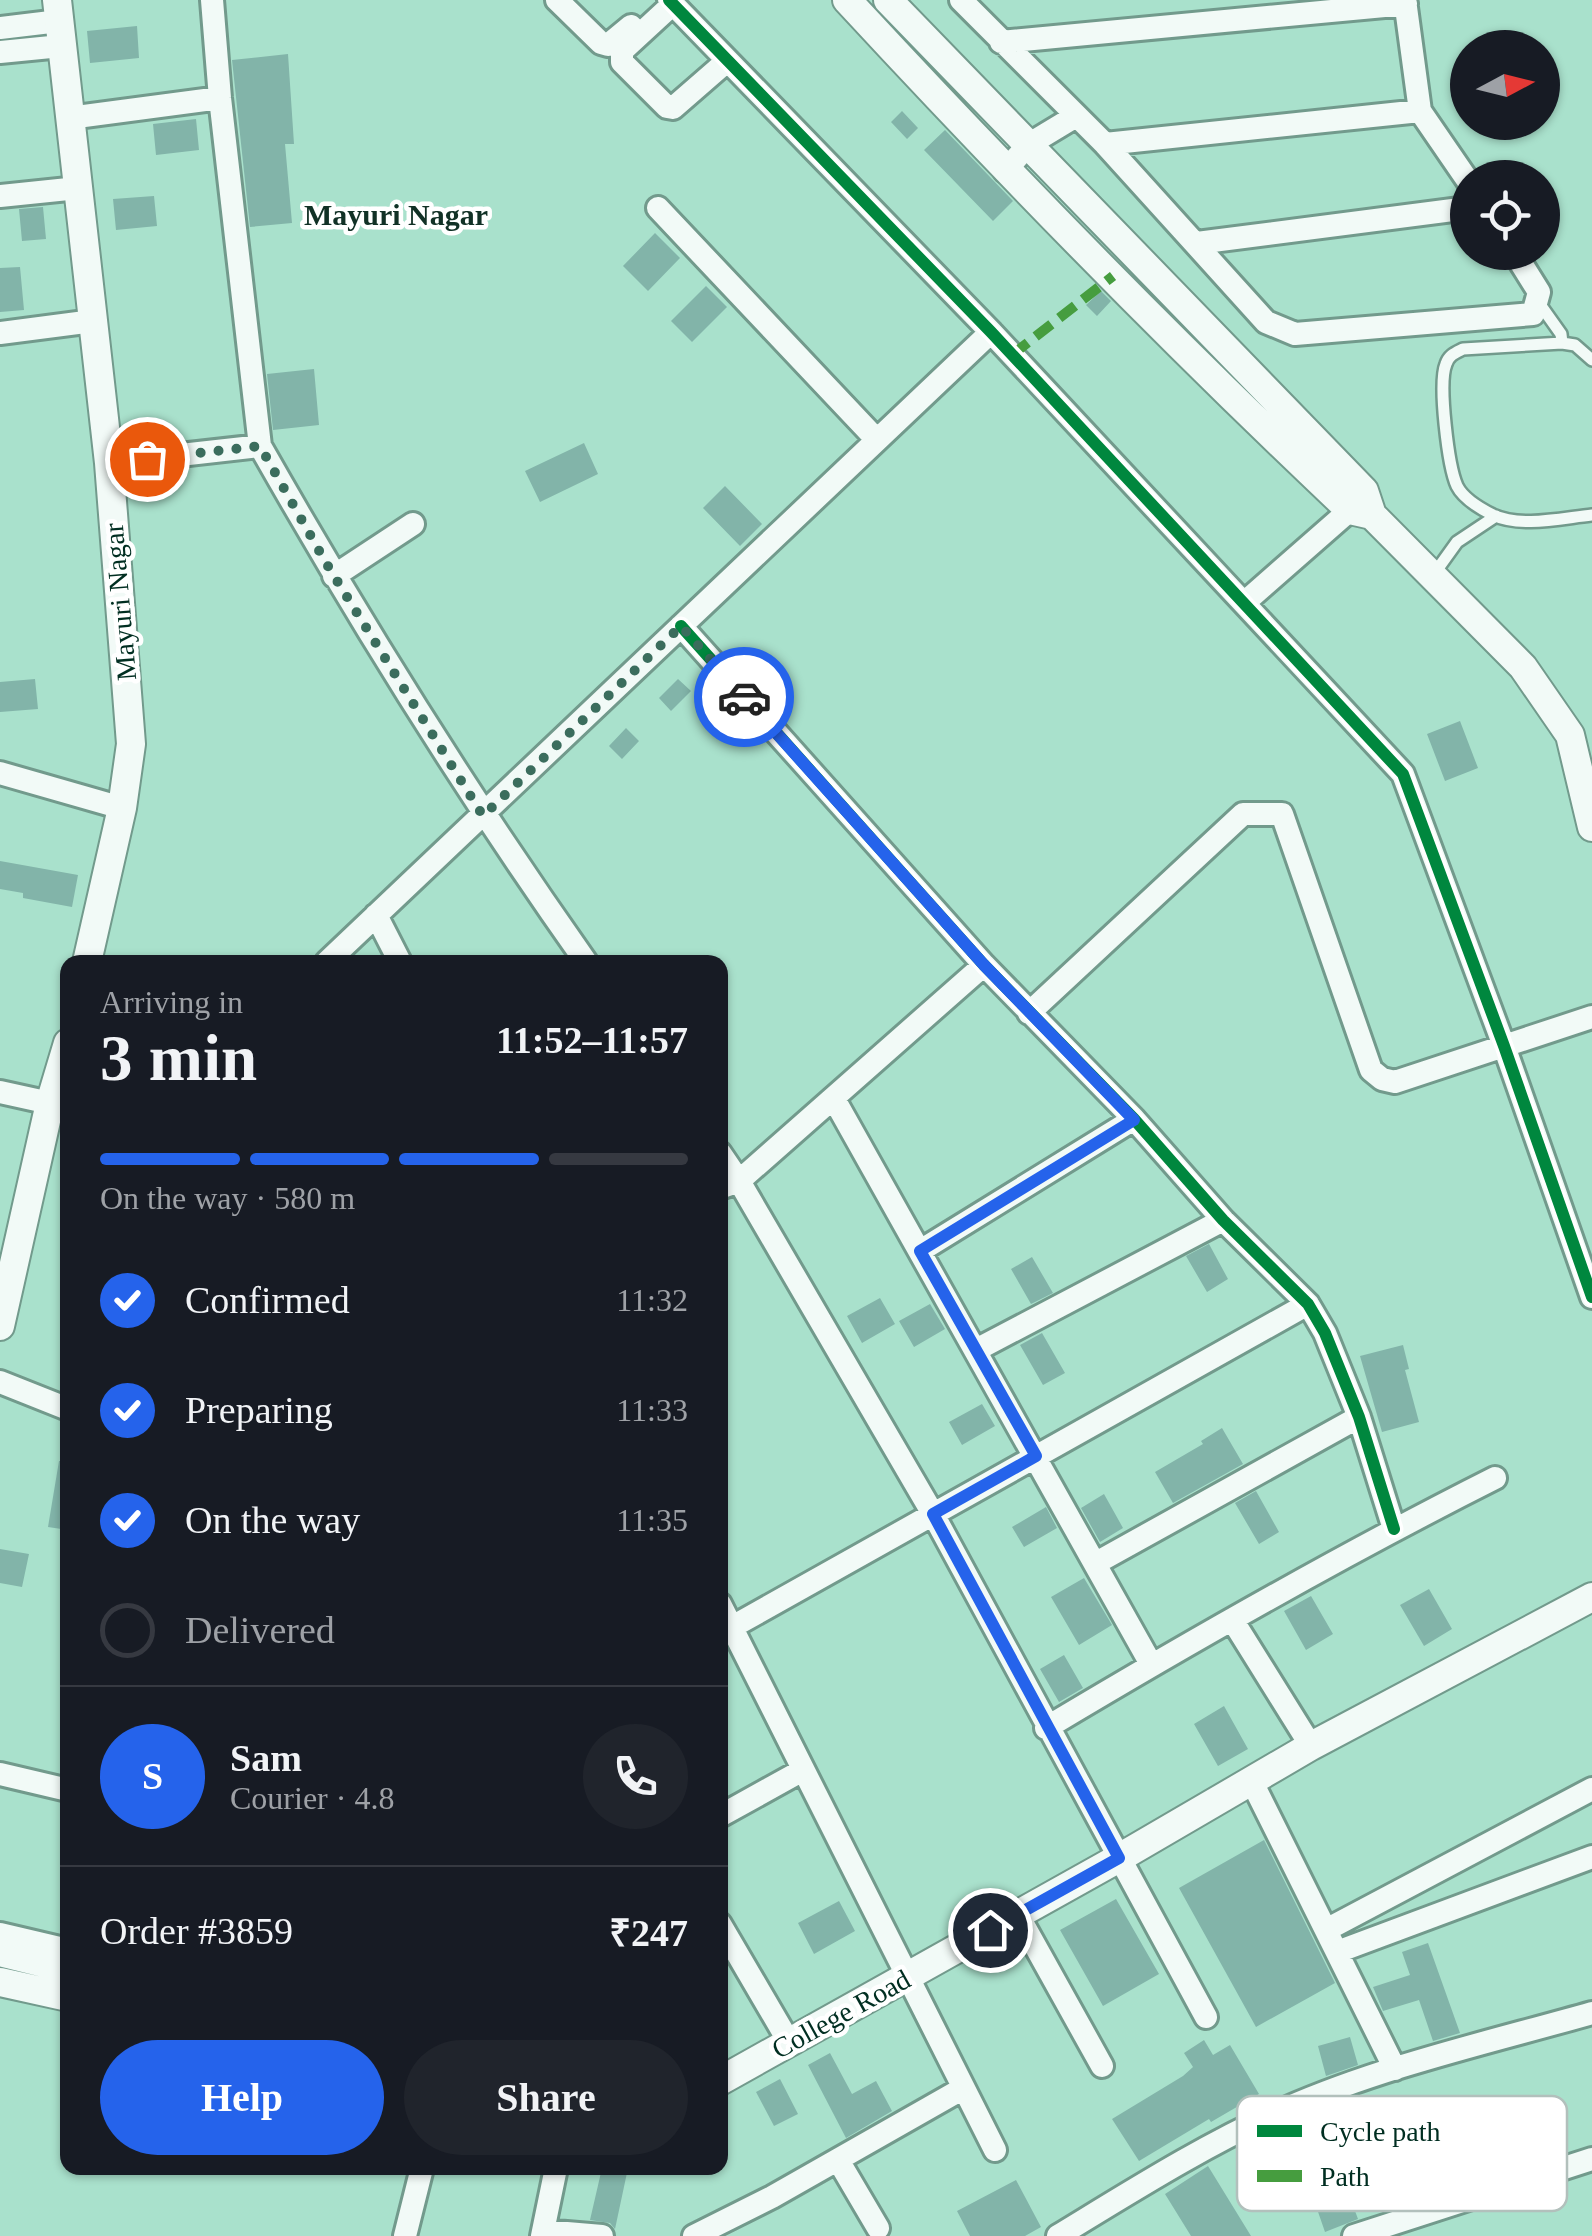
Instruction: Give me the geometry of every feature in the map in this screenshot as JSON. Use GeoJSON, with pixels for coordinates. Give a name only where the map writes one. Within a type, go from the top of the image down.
{"type":"FeatureCollection","features":[{"type":"Feature","properties":{"kind":"street"},"geometry":{"type":"LineString","coordinates":[[212,0],[260,446],[334,576],[483,816],[581,955]]}},
{"type":"Feature","properties":{"kind":"street"},"geometry":{"type":"LineString","coordinates":[[558,0],[602,44],[608,45],[667,1]]}},
{"type":"Feature","properties":{"kind":"street"},"geometry":{"type":"LineString","coordinates":[[847,0],[1005,170],[1210,378],[1362,505]]}},
{"type":"Feature","properties":{"kind":"street"},"geometry":{"type":"LineString","coordinates":[[888,0],[1581,732],[1592,826]]}},
{"type":"Feature","properties":{"kind":"street"},"geometry":{"type":"LineString","coordinates":[[961,0],[1105,144],[1266,322],[1296,334],[1534,314],[1540,292],[1526,270]]}},
{"type":"Feature","properties":{"kind":"street"},"geometry":{"type":"LineString","coordinates":[[667,1],[991,332],[1403,774],[1592,1297]]}},
{"type":"Feature","properties":{"kind":"street"},"geometry":{"type":"LineString","coordinates":[[667,1],[622,52],[622,62],[666,107],[673,108],[727,61]]}},
{"type":"Feature","properties":{"kind":"street"},"geometry":{"type":"LineString","coordinates":[[1001,42],[1406,2],[1420,111],[1454,160]]}},
{"type":"Feature","properties":{"kind":"street"},"geometry":{"type":"LineString","coordinates":[[0,28],[59,23]]}},
{"type":"Feature","properties":{"kind":"street"},"geometry":{"type":"LineString","coordinates":[[0,52],[59,23]]}},
{"type":"Feature","properties":{"kind":"street","name":"Mayuri Nagar"},"geometry":{"type":"LineString","coordinates":[[59,23],[109,463],[131,744],[122,808],[88,955]]}},
{"type":"Feature","properties":{"kind":"street"},"geometry":{"type":"LineString","coordinates":[[69,118],[220,98]]}},
{"type":"Feature","properties":{"kind":"street"},"geometry":{"type":"LineString","coordinates":[[1105,144],[1420,111]]}},
{"type":"Feature","properties":{"kind":"street"},"geometry":{"type":"LineString","coordinates":[[1005,170],[1028,145],[1076,116]]}},
{"type":"Feature","properties":{"kind":"street"},"geometry":{"type":"LineString","coordinates":[[0,196],[78,188]]}},
{"type":"Feature","properties":{"kind":"street"},"geometry":{"type":"LineString","coordinates":[[658,208],[876,439]]}},
{"type":"Feature","properties":{"kind":"street"},"geometry":{"type":"LineString","coordinates":[[1197,243],[1450,210]]}},
{"type":"Feature","properties":{"kind":"street"},"geometry":{"type":"LineString","coordinates":[[0,333],[94,321]]}},
{"type":"Feature","properties":{"kind":"street"},"geometry":{"type":"LineString","coordinates":[[334,955],[991,332]]}},
{"type":"Feature","properties":{"kind":"street"},"geometry":{"type":"LineString","coordinates":[[109,463],[260,446]]}},
{"type":"Feature","properties":{"kind":"street"},"geometry":{"type":"LineString","coordinates":[[1244,603],[1362,505]]}},
{"type":"Feature","properties":{"kind":"street"},"geometry":{"type":"LineString","coordinates":[[334,576],[413,524]]}},
{"type":"Feature","properties":{"kind":"street"},"geometry":{"type":"LineString","coordinates":[[681,626],[984,965],[1134,1120],[1222,1220],[1308,1304],[1325,1333],[1360,1417],[1394,1529]]}},
{"type":"Feature","properties":{"kind":"street"},"geometry":{"type":"LineString","coordinates":[[0,774],[122,808]]}},
{"type":"Feature","properties":{"kind":"street"},"geometry":{"type":"LineString","coordinates":[[1029,1012],[1243,814],[1282,814],[1371,1070],[1382,1080],[1395,1082],[1592,1017]]}},
{"type":"Feature","properties":{"kind":"street"},"geometry":{"type":"LineString","coordinates":[[376,915],[396,955]]}},
{"type":"Feature","properties":{"kind":"street"},"geometry":{"type":"LineString","coordinates":[[984,965],[730,1184],[933,1514],[1206,2017]]}},
{"type":"Feature","properties":{"kind":"street"},"geometry":{"type":"LineString","coordinates":[[0,1326],[12,1226],[60,1070]]}},
{"type":"Feature","properties":{"kind":"street"},"geometry":{"type":"LineString","coordinates":[[0,1092],[50,1103]]}},
{"type":"Feature","properties":{"kind":"street"},"geometry":{"type":"LineString","coordinates":[[834,1098],[1152,1664]]}},
{"type":"Feature","properties":{"kind":"street"},"geometry":{"type":"LineString","coordinates":[[920,1251],[1134,1120]]}},
{"type":"Feature","properties":{"kind":"street"},"geometry":{"type":"LineString","coordinates":[[976,1350],[1222,1220]]}},
{"type":"Feature","properties":{"kind":"street"},"geometry":{"type":"LineString","coordinates":[[732,1627],[1308,1304]]}},
{"type":"Feature","properties":{"kind":"street"},"geometry":{"type":"LineString","coordinates":[[0,1382],[60,1406]]}},
{"type":"Feature","properties":{"kind":"street"},"geometry":{"type":"LineString","coordinates":[[1096,1563],[1360,1417]]}},
{"type":"Feature","properties":{"kind":"street"},"geometry":{"type":"LineString","coordinates":[[1046,1728],[1394,1529],[1495,1478]]}},
{"type":"Feature","properties":{"kind":"street","name":"College Road"},"geometry":{"type":"LineString","coordinates":[[728,2077],[1311,1746],[1592,1597]]}},
{"type":"Feature","properties":{"kind":"street"},"geometry":{"type":"LineString","coordinates":[[728,1619],[995,2150]]}},
{"type":"Feature","properties":{"kind":"street"},"geometry":{"type":"LineString","coordinates":[[1233,1621],[1311,1746]]}},
{"type":"Feature","properties":{"kind":"street"},"geometry":{"type":"LineString","coordinates":[[728,1812],[803,1770]]}},
{"type":"Feature","properties":{"kind":"street"},"geometry":{"type":"LineString","coordinates":[[0,1774],[60,1788]]}},
{"type":"Feature","properties":{"kind":"street"},"geometry":{"type":"LineString","coordinates":[[1252,1782],[1395,2069]]}},
{"type":"Feature","properties":{"kind":"street"},"geometry":{"type":"LineString","coordinates":[[1326,1930],[1592,1789]]}},
{"type":"Feature","properties":{"kind":"street"},"geometry":{"type":"LineString","coordinates":[[1337,1952],[1592,1857]]}},
{"type":"Feature","properties":{"kind":"street"},"geometry":{"type":"LineString","coordinates":[[1018,1915],[1102,2066]]}},
{"type":"Feature","properties":{"kind":"street"},"geometry":{"type":"LineString","coordinates":[[0,1934],[24,1968]]}},
{"type":"Feature","properties":{"kind":"street"},"geometry":{"type":"LineString","coordinates":[[728,1937],[790,2042]]}},
{"type":"Feature","properties":{"kind":"street"},"geometry":{"type":"LineString","coordinates":[[0,1952],[60,1993]]}},
{"type":"Feature","properties":{"kind":"street"},"geometry":{"type":"LineString","coordinates":[[24,1968],[60,1953]]}},
{"type":"Feature","properties":{"kind":"street"},"geometry":{"type":"LineString","coordinates":[[24,1968],[60,1969]]}},
{"type":"Feature","properties":{"kind":"street"},"geometry":{"type":"LineString","coordinates":[[1320,2096],[1395,2069],[1592,2013]]}},
{"type":"Feature","properties":{"kind":"street"},"geometry":{"type":"LineString","coordinates":[[694,2236],[962,2089]]}},
{"type":"Feature","properties":{"kind":"street"},"geometry":{"type":"LineString","coordinates":[[1058,2236],[1166,2169],[1237,2133]]}},
{"type":"Feature","properties":{"kind":"street"},"geometry":{"type":"LineString","coordinates":[[1567,2167],[1592,2159]]}},
{"type":"Feature","properties":{"kind":"street"},"geometry":{"type":"LineString","coordinates":[[838,2160],[878,2228]]}},
{"type":"Feature","properties":{"kind":"street"},"geometry":{"type":"LineString","coordinates":[[406,2236],[420,2175]]}},
{"type":"Feature","properties":{"kind":"street"},"geometry":{"type":"LineString","coordinates":[[555,2175],[542,2234],[602,2236]]}},
{"type":"Feature","properties":{"kind":"street"},"geometry":{"type":"LineString","coordinates":[[1354,2236],[1431,2211]]}},
{"type":"Feature","properties":{"kind":"lane"},"geometry":{"type":"LineString","coordinates":[[1539,303],[1561,334],[1562,343]]}},
{"type":"Feature","properties":{"kind":"lane"},"geometry":{"type":"LineString","coordinates":[[1592,360],[1574,345],[1562,343],[1463,350],[1446,361],[1443,375],[1449,449],[1457,486],[1468,499],[1496,516],[1534,521],[1592,515]]}},
{"type":"Feature","properties":{"kind":"lane"},"geometry":{"type":"LineString","coordinates":[[1432,576],[1457,542],[1496,516]]}},
{"type":"Feature","properties":{"kind":"building"},"geometry":{"type":"Polygon","coordinates":[[[137,26],[139,58],[90,63],[87,31],[137,26]]]}},
{"type":"Feature","properties":{"kind":"building"},"geometry":{"type":"Polygon","coordinates":[[[288,54],[294,144],[285,144],[292,223],[250,227],[232,60],[288,54]]]}},
{"type":"Feature","properties":{"kind":"building"},"geometry":{"type":"Polygon","coordinates":[[[902,111],[918,128],[907,139],[891,122],[902,111]]]}},
{"type":"Feature","properties":{"kind":"building"},"geometry":{"type":"Polygon","coordinates":[[[196,119],[199,150],[156,155],[153,124],[196,119]]]}},
{"type":"Feature","properties":{"kind":"building"},"geometry":{"type":"Polygon","coordinates":[[[945,130],[1013,201],[993,221],[924,150],[945,130]]]}},
{"type":"Feature","properties":{"kind":"building"},"geometry":{"type":"Polygon","coordinates":[[[154,196],[157,226],[116,230],[113,199],[154,196]]]}},
{"type":"Feature","properties":{"kind":"building"},"geometry":{"type":"Polygon","coordinates":[[[43,207],[46,239],[22,241],[19,209],[43,207]]]}},
{"type":"Feature","properties":{"kind":"building"},"geometry":{"type":"Polygon","coordinates":[[[655,233],[680,258],[648,291],[623,266],[655,233]]]}},
{"type":"Feature","properties":{"kind":"building"},"geometry":{"type":"Polygon","coordinates":[[[20,267],[24,310],[0,312],[0,268],[20,267]]]}},
{"type":"Feature","properties":{"kind":"building"},"geometry":{"type":"Polygon","coordinates":[[[706,286],[727,307],[692,342],[671,321],[706,286]]]}},
{"type":"Feature","properties":{"kind":"building"},"geometry":{"type":"Polygon","coordinates":[[[1101,291],[1111,301],[1097,316],[1086,305],[1101,291]]]}},
{"type":"Feature","properties":{"kind":"building"},"geometry":{"type":"Polygon","coordinates":[[[314,369],[319,425],[273,430],[267,374],[314,369]]]}},
{"type":"Feature","properties":{"kind":"building"},"geometry":{"type":"Polygon","coordinates":[[[584,443],[598,474],[540,502],[525,471],[584,443]]]}},
{"type":"Feature","properties":{"kind":"building"},"geometry":{"type":"Polygon","coordinates":[[[725,486],[762,524],[740,546],[703,508],[725,486]]]}},
{"type":"Feature","properties":{"kind":"building"},"geometry":{"type":"Polygon","coordinates":[[[35,679],[38,709],[0,712],[0,682],[35,679]]]}},
{"type":"Feature","properties":{"kind":"building"},"geometry":{"type":"Polygon","coordinates":[[[678,679],[691,691],[671,711],[659,698],[678,679]]]}},
{"type":"Feature","properties":{"kind":"building"},"geometry":{"type":"Polygon","coordinates":[[[1460,721],[1478,768],[1445,781],[1427,734],[1460,721]]]}},
{"type":"Feature","properties":{"kind":"building"},"geometry":{"type":"Polygon","coordinates":[[[626,728],[639,741],[622,759],[609,746],[626,728]]]}},
{"type":"Feature","properties":{"kind":"building"},"geometry":{"type":"Polygon","coordinates":[[[0,861],[78,875],[72,907],[23,898],[23,893],[0,889],[0,861]]]}},
{"type":"Feature","properties":{"kind":"building"},"geometry":{"type":"Polygon","coordinates":[[[1209,1244],[1228,1279],[1207,1292],[1186,1256],[1209,1244]]]}},
{"type":"Feature","properties":{"kind":"building"},"geometry":{"type":"Polygon","coordinates":[[[1032,1257],[1053,1293],[1031,1304],[1011,1269],[1032,1257]]]}},
{"type":"Feature","properties":{"kind":"building"},"geometry":{"type":"Polygon","coordinates":[[[880,1298],[895,1324],[862,1343],[847,1316],[880,1298]]]}},
{"type":"Feature","properties":{"kind":"building"},"geometry":{"type":"Polygon","coordinates":[[[930,1304],[945,1329],[914,1347],[899,1321],[930,1304]]]}},
{"type":"Feature","properties":{"kind":"building"},"geometry":{"type":"Polygon","coordinates":[[[1042,1333],[1065,1373],[1043,1385],[1020,1345],[1042,1333]]]}},
{"type":"Feature","properties":{"kind":"building"},"geometry":{"type":"Polygon","coordinates":[[[1403,1345],[1409,1369],[1405,1370],[1419,1422],[1382,1432],[1360,1356],[1403,1345]]]}},
{"type":"Feature","properties":{"kind":"building"},"geometry":{"type":"Polygon","coordinates":[[[982,1404],[995,1426],[962,1445],[949,1422],[982,1404]]]}},
{"type":"Feature","properties":{"kind":"building"},"geometry":{"type":"Polygon","coordinates":[[[1222,1428],[1243,1464],[1173,1503],[1155,1472],[1222,1428]]]}},
{"type":"Feature","properties":{"kind":"building"},"geometry":{"type":"Polygon","coordinates":[[[59,1461],[60,1461],[60,1529],[48,1527],[59,1461]]]}},
{"type":"Feature","properties":{"kind":"building"},"geometry":{"type":"Polygon","coordinates":[[[1256,1491],[1279,1532],[1259,1544],[1235,1503],[1256,1491]]]}},
{"type":"Feature","properties":{"kind":"building"},"geometry":{"type":"Polygon","coordinates":[[[1104,1494],[1123,1528],[1100,1542],[1081,1508],[1104,1494]]]}},
{"type":"Feature","properties":{"kind":"building"},"geometry":{"type":"Polygon","coordinates":[[[1046,1507],[1057,1528],[1024,1547],[1012,1527],[1046,1507]]]}},
{"type":"Feature","properties":{"kind":"building"},"geometry":{"type":"Polygon","coordinates":[[[0,1549],[29,1554],[22,1587],[0,1583],[0,1549]]]}},
{"type":"Feature","properties":{"kind":"building"},"geometry":{"type":"Polygon","coordinates":[[[1084,1578],[1112,1625],[1079,1645],[1051,1597],[1084,1578]]]}},
{"type":"Feature","properties":{"kind":"building"},"geometry":{"type":"Polygon","coordinates":[[[1429,1589],[1452,1629],[1424,1646],[1400,1605],[1429,1589]]]}},
{"type":"Feature","properties":{"kind":"building"},"geometry":{"type":"Polygon","coordinates":[[[1311,1596],[1333,1634],[1306,1650],[1284,1611],[1311,1596]]]}},
{"type":"Feature","properties":{"kind":"building"},"geometry":{"type":"Polygon","coordinates":[[[1064,1655],[1083,1688],[1059,1702],[1040,1669],[1064,1655]]]}},
{"type":"Feature","properties":{"kind":"building"},"geometry":{"type":"Polygon","coordinates":[[[1224,1706],[1248,1749],[1218,1766],[1194,1724],[1224,1706]]]}},
{"type":"Feature","properties":{"kind":"building"},"geometry":{"type":"Polygon","coordinates":[[[1264,1840],[1335,1983],[1256,2027],[1179,1888],[1264,1840]]]}},
{"type":"Feature","properties":{"kind":"building"},"geometry":{"type":"Polygon","coordinates":[[[1116,1899],[1159,1974],[1103,2006],[1060,1930],[1116,1899]]]}},
{"type":"Feature","properties":{"kind":"building"},"geometry":{"type":"Polygon","coordinates":[[[839,1901],[855,1931],[814,1954],[798,1923],[839,1901]]]}},
{"type":"Feature","properties":{"kind":"building"},"geometry":{"type":"Polygon","coordinates":[[[1428,1943],[1460,2033],[1433,2041],[1419,2000],[1383,2011],[1373,1987],[1410,1975],[1402,1952],[1428,1943]]]}},
{"type":"Feature","properties":{"kind":"building"},"geometry":{"type":"Polygon","coordinates":[[[1350,2037],[1358,2065],[1326,2076],[1318,2046],[1350,2037]]]}},
{"type":"Feature","properties":{"kind":"building"},"geometry":{"type":"Polygon","coordinates":[[[1204,2040],[1213,2055],[1230,2045],[1259,2094],[1237,2096],[1237,2107],[1139,2161],[1112,2119],[1193,2067],[1184,2053],[1204,2040]]]}},
{"type":"Feature","properties":{"kind":"building"},"geometry":{"type":"Polygon","coordinates":[[[830,2053],[852,2094],[876,2081],[892,2111],[846,2138],[808,2065],[830,2053]]]}},
{"type":"Feature","properties":{"kind":"building"},"geometry":{"type":"Polygon","coordinates":[[[780,2079],[798,2114],[774,2126],[756,2092],[780,2079]]]}},
{"type":"Feature","properties":{"kind":"building"},"geometry":{"type":"Polygon","coordinates":[[[1208,2166],[1251,2236],[1191,2236],[1165,2194],[1208,2166]]]}},
{"type":"Feature","properties":{"kind":"building"},"geometry":{"type":"Polygon","coordinates":[[[600,2175],[627,2175],[615,2229],[610,2223],[590,2220],[600,2175]]]}},
{"type":"Feature","properties":{"kind":"building"},"geometry":{"type":"Polygon","coordinates":[[[1016,2180],[1041,2227],[1025,2236],[970,2236],[957,2211],[1016,2180]]]}},
{"type":"Feature","properties":{"kind":"building"},"geometry":{"type":"Polygon","coordinates":[[[1318,2211],[1355,2211],[1358,2219],[1325,2232],[1318,2211]]]}},
{"type":"Feature","properties":{"kind":"marked path"},"geometry":{"type":"LineString","coordinates":[[1012,355],[1113,276]]}},
{"type":"Feature","properties":{"kind":"cycle path"},"geometry":{"type":"LineString","coordinates":[[669,0],[991,332],[1403,774],[1592,1297]]}},
{"type":"Feature","properties":{"kind":"cycle path"},"geometry":{"type":"LineString","coordinates":[[681,626],[984,965],[1134,1119],[1223,1220],[1308,1304],[1325,1333],[1359,1417],[1394,1529]]}},
{"type":"Feature","properties":{"kind":"way so far"},"geometry":{"type":"LineString","coordinates":[[147,459],[260,446],[326,563],[483,816],[681,626],[744,697]]}},
{"type":"Feature","properties":{"kind":"district","name":"Mayuri Nagar"},"geometry":{"type":"Point","coordinates":[396,214]}},
{"type":"Feature","properties":{"kind":"route"},"geometry":{"type":"LineString","coordinates":[[744,697],[984,965],[1134,1120],[920,1251],[1036,1456],[933,1514],[1119,1858],[990,1930]]}}]}
